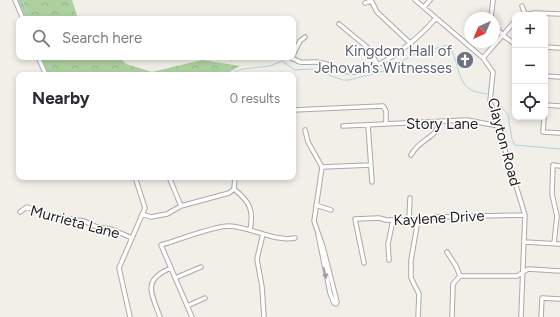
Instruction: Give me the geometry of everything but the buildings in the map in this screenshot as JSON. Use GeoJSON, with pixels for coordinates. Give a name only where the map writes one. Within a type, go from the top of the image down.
{"type":"FeatureCollection","features":[{"type":"Feature","properties":{"kind":"street"},"geometry":{"type":"LineString","coordinates":[[15,0],[22,16]]}},
{"type":"Feature","properties":{"kind":"street","name":"Clayton Road"},"geometry":{"type":"LineString","coordinates":[[415,0],[482,58],[493,72],[490,96],[524,215],[521,317]]}},
{"type":"Feature","properties":{"kind":"street"},"geometry":{"type":"LineString","coordinates":[[424,7],[430,0]]}},
{"type":"Feature","properties":{"kind":"street"},"geometry":{"type":"LineString","coordinates":[[492,12],[493,0]]}},
{"type":"Feature","properties":{"kind":"street"},"geometry":{"type":"LineString","coordinates":[[365,3],[371,1],[376,12],[410,43]]}},
{"type":"Feature","properties":{"kind":"street"},"geometry":{"type":"LineString","coordinates":[[522,6],[524,12]]}},
{"type":"Feature","properties":{"kind":"street"},"geometry":{"type":"LineString","coordinates":[[548,14],[560,14]]}},
{"type":"Feature","properties":{"kind":"street"},"geometry":{"type":"LineString","coordinates":[[296,60],[300,62],[313,61],[324,63],[339,71],[353,72],[378,65],[421,36],[436,18]]}},
{"type":"Feature","properties":{"kind":"street"},"geometry":{"type":"LineString","coordinates":[[339,24],[367,47],[378,65]]}},
{"type":"Feature","properties":{"kind":"street"},"geometry":{"type":"LineString","coordinates":[[482,58],[512,24]]}},
{"type":"Feature","properties":{"kind":"street"},"geometry":{"type":"LineString","coordinates":[[500,33],[512,42]]}},
{"type":"Feature","properties":{"kind":"street"},"geometry":{"type":"LineString","coordinates":[[296,49],[304,37]]}},
{"type":"Feature","properties":{"kind":"street"},"geometry":{"type":"LineString","coordinates":[[548,47],[560,48]]}},
{"type":"Feature","properties":{"kind":"street"},"geometry":{"type":"LineString","coordinates":[[39,60],[45,72]]}},
{"type":"Feature","properties":{"kind":"street"},"geometry":{"type":"LineString","coordinates":[[548,76],[560,77]]}},
{"type":"Feature","properties":{"kind":"street"},"geometry":{"type":"LineString","coordinates":[[548,105],[560,106]]}},
{"type":"Feature","properties":{"kind":"street","name":"Story Lane"},"geometry":{"type":"LineString","coordinates":[[296,110],[383,106],[386,111],[386,124]]}},
{"type":"Feature","properties":{"kind":"street","name":"Story Lane"},"geometry":{"type":"LineString","coordinates":[[343,126],[439,123],[467,120],[498,126]]}},
{"type":"Feature","properties":{"kind":"street"},"geometry":{"type":"LineString","coordinates":[[544,120],[543,132],[560,133]]}},
{"type":"Feature","properties":{"kind":"street"},"geometry":{"type":"LineString","coordinates":[[411,155],[416,146],[437,130],[439,123]]}},
{"type":"Feature","properties":{"kind":"street"},"geometry":{"type":"LineString","coordinates":[[368,125],[372,182]]}},
{"type":"Feature","properties":{"kind":"street"},"geometry":{"type":"LineString","coordinates":[[305,130],[308,142],[322,166],[314,221],[323,247],[337,302],[336,304],[334,304],[330,294],[318,234]]}},
{"type":"Feature","properties":{"kind":"street"},"geometry":{"type":"LineString","coordinates":[[322,166],[370,164]]}},
{"type":"Feature","properties":{"kind":"street"},"geometry":{"type":"LineString","coordinates":[[554,243],[557,216],[552,194],[553,165],[560,166]]}},
{"type":"Feature","properties":{"kind":"street"},"geometry":{"type":"LineString","coordinates":[[130,317],[119,268],[145,205],[136,180]]}},
{"type":"Feature","properties":{"kind":"street"},"geometry":{"type":"LineString","coordinates":[[170,180],[181,206]]}},
{"type":"Feature","properties":{"kind":"street"},"geometry":{"type":"LineString","coordinates":[[142,214],[151,217],[167,214],[181,206],[229,193],[234,189],[235,180]]}},
{"type":"Feature","properties":{"kind":"street"},"geometry":{"type":"LineString","coordinates":[[234,189],[249,204],[253,217],[250,230]]}},
{"type":"Feature","properties":{"kind":"street"},"geometry":{"type":"LineString","coordinates":[[410,198],[410,219]]}},
{"type":"Feature","properties":{"kind":"street"},"geometry":{"type":"LineString","coordinates":[[316,205],[331,210]]}},
{"type":"Feature","properties":{"kind":"street","name":"Murrieta Lane"},"geometry":{"type":"LineString","coordinates":[[20,212],[27,207],[54,217],[84,221],[98,227],[111,229],[132,238]]}},
{"type":"Feature","properties":{"kind":"street","name":"Kaylene Drive"},"geometry":{"type":"LineString","coordinates":[[364,263],[355,220],[379,218],[393,220],[418,220],[437,217],[524,215]]}},
{"type":"Feature","properties":{"kind":"street"},"geometry":{"type":"LineString","coordinates":[[389,260],[388,244],[393,220]]}},
{"type":"Feature","properties":{"kind":"street"},"geometry":{"type":"LineString","coordinates":[[418,220],[412,260],[412,278],[419,294],[418,317]]}},
{"type":"Feature","properties":{"kind":"street"},"geometry":{"type":"LineString","coordinates":[[192,317],[162,245],[224,226],[250,230],[286,240],[295,238]]}},
{"type":"Feature","properties":{"kind":"street"},"geometry":{"type":"LineString","coordinates":[[263,234],[257,259],[262,287],[264,317]]}},
{"type":"Feature","properties":{"kind":"street"},"geometry":{"type":"LineString","coordinates":[[524,242],[560,244]]}},
{"type":"Feature","properties":{"kind":"street"},"geometry":{"type":"LineString","coordinates":[[447,252],[456,266],[460,276]]}},
{"type":"Feature","properties":{"kind":"street"},"geometry":{"type":"LineString","coordinates":[[175,278],[201,267]]}},
{"type":"Feature","properties":{"kind":"street"},"geometry":{"type":"LineString","coordinates":[[160,317],[152,294],[151,283],[157,274],[172,268]]}},
{"type":"Feature","properties":{"kind":"street"},"geometry":{"type":"LineString","coordinates":[[452,317],[453,284],[460,276],[517,276],[528,269],[560,271]]}},
{"type":"Feature","properties":{"kind":"street"},"geometry":{"type":"LineString","coordinates":[[187,306],[205,298]]}},
{"type":"Feature","properties":{"kind":"street"},"geometry":{"type":"LineString","coordinates":[[541,317],[542,298],[560,299]]}},
{"type":"Feature","properties":{"kind":"green space"},"geometry":{"type":"Polygon","coordinates":[[[18,0],[72,0],[77,16],[25,16],[18,0]]]}},
{"type":"Feature","properties":{"kind":"green space"},"geometry":{"type":"Polygon","coordinates":[[[42,60],[122,60],[126,64],[152,72],[47,72],[42,60]]]}},
{"type":"Feature","properties":{"kind":"green space"},"geometry":{"type":"Polygon","coordinates":[[[202,60],[240,66],[229,72],[152,72],[202,60]]]}},
{"type":"Feature","properties":{"kind":"waterway"},"geometry":{"type":"LineString","coordinates":[[22,0],[30,16]]}},
{"type":"Feature","properties":{"kind":"waterway"},"geometry":{"type":"LineString","coordinates":[[234,72],[242,69],[270,66],[282,61],[295,70],[312,69],[343,80],[349,80],[384,71],[415,54],[448,45],[454,56],[459,74],[464,84],[472,90],[489,94]]}},
{"type":"Feature","properties":{"kind":"waterway"},"geometry":{"type":"LineString","coordinates":[[49,60],[51,70],[53,72]]}},
{"type":"Feature","properties":{"kind":"waterway"},"geometry":{"type":"LineString","coordinates":[[220,72],[228,72]]}},
{"type":"Feature","properties":{"kind":"waterway"},"geometry":{"type":"LineString","coordinates":[[492,96],[508,115],[512,139],[515,145],[560,149]]}},
{"type":"Feature","properties":{"kind":"place","name":"Kingdom Hall of Jehovah’s Witnesses"},"geometry":{"type":"Point","coordinates":[465,60]}}]}
